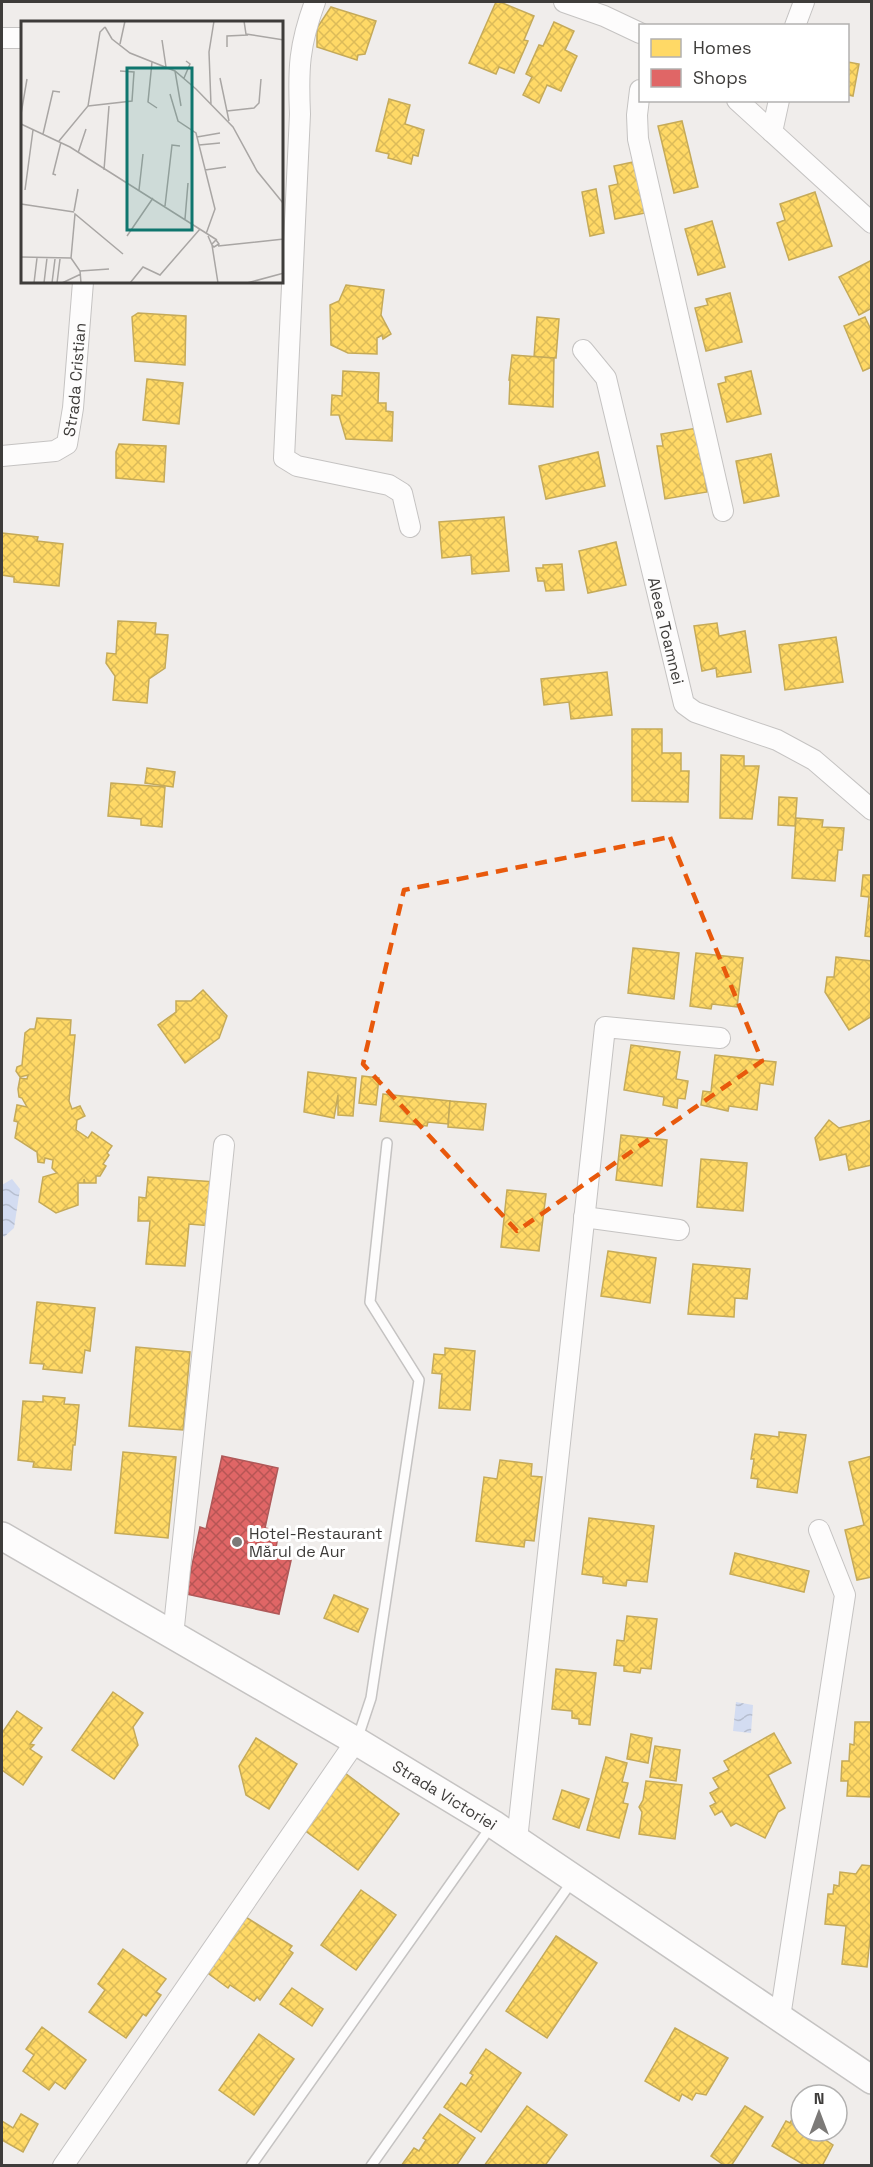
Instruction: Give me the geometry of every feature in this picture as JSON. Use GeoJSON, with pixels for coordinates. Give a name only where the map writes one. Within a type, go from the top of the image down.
{"type":"FeatureCollection","features":[{"type":"Feature","properties":{"kind":"street"},"geometry":{"type":"LineString","coordinates":[[315,2],[304,31],[298,69],[300,114],[284,458],[297,466],[390,485],[402,493],[410,527]]}},
{"type":"Feature","properties":{"kind":"street"},"geometry":{"type":"LineString","coordinates":[[564,2],[604,16],[639,33]]}},
{"type":"Feature","properties":{"kind":"street"},"geometry":{"type":"LineString","coordinates":[[796,24],[804,2]]}},
{"type":"Feature","properties":{"kind":"street"},"geometry":{"type":"LineString","coordinates":[[2,38],[21,38]]}},
{"type":"Feature","properties":{"kind":"street"},"geometry":{"type":"LineString","coordinates":[[639,98],[638,138],[723,510]]}},
{"type":"Feature","properties":{"kind":"street"},"geometry":{"type":"LineString","coordinates":[[738,102],[872,223]]}},
{"type":"Feature","properties":{"kind":"street"},"geometry":{"type":"LineString","coordinates":[[771,132],[778,102]]}},
{"type":"Feature","properties":{"kind":"street","name":"Strada Cristian"},"geometry":{"type":"LineString","coordinates":[[2,456],[55,451],[67,444],[73,408],[83,284]]}},
{"type":"Feature","properties":{"kind":"street","name":"Aleea Toamnei"},"geometry":{"type":"LineString","coordinates":[[583,350],[606,378],[684,704],[695,712],[777,740],[814,760],[872,810]]}},
{"type":"Feature","properties":{"kind":"street"},"geometry":{"type":"LineString","coordinates":[[517,1840],[605,1027],[720,1038]]}},
{"type":"Feature","properties":{"kind":"street"},"geometry":{"type":"LineString","coordinates":[[173,1636],[224,1145]]}},
{"type":"Feature","properties":{"kind":"street"},"geometry":{"type":"LineString","coordinates":[[584,1217],[679,1230]]}},
{"type":"Feature","properties":{"kind":"street"},"geometry":{"type":"LineString","coordinates":[[780,2017],[845,1594],[819,1530]]}},
{"type":"Feature","properties":{"kind":"street","name":"Strada Victoriei"},"geometry":{"type":"LineString","coordinates":[[2,1536],[357,1741],[493,1824],[872,2080]]}},
{"type":"Feature","properties":{"kind":"street"},"geometry":{"type":"LineString","coordinates":[[63,2166],[357,1741]]}},
{"type":"Feature","properties":{"kind":"lane"},"geometry":{"type":"LineString","coordinates":[[357,1741],[371,1698],[419,1380],[370,1302],[387,1143]]}},
{"type":"Feature","properties":{"kind":"lane"},"geometry":{"type":"LineString","coordinates":[[251,2166],[493,1824]]}},
{"type":"Feature","properties":{"kind":"lane"},"geometry":{"type":"LineString","coordinates":[[371,2166],[574,1878]]}},
{"type":"Feature","properties":{"kind":"highlighted area"},"geometry":{"type":"Polygon","coordinates":[[[670,837],[762,1061],[517,1231],[363,1064],[404,890],[670,837]]]}},
{"type":"Feature","properties":{"kind":"water"},"geometry":{"type":"Polygon","coordinates":[[[12,1179],[20,1189],[14,1228],[4,1237],[2,1234],[2,1185],[12,1179]]]}},
{"type":"Feature","properties":{"kind":"water"},"geometry":{"type":"Polygon","coordinates":[[[736,1702],[753,1705],[751,1733],[733,1731],[736,1702]]]}},
{"type":"Feature","properties":{"kind":"building: Homes"},"geometry":{"type":"Polygon","coordinates":[[[496,2],[534,16],[524,40],[528,41],[514,73],[499,67],[496,74],[469,63],[496,2]]]}},
{"type":"Feature","properties":{"kind":"building: Homes"},"geometry":{"type":"Polygon","coordinates":[[[331,7],[376,21],[365,54],[358,55],[357,60],[317,47],[317,28],[331,7]]]}},
{"type":"Feature","properties":{"kind":"building: Homes"},"geometry":{"type":"Polygon","coordinates":[[[554,22],[574,31],[565,50],[577,56],[561,91],[547,85],[539,103],[523,95],[532,77],[526,74],[539,45],[543,46],[554,22]]]}},
{"type":"Feature","properties":{"kind":"building: Homes"},"geometry":{"type":"Polygon","coordinates":[[[849,62],[859,64],[853,96],[849,95],[849,62]]]}},
{"type":"Feature","properties":{"kind":"building: Homes"},"geometry":{"type":"Polygon","coordinates":[[[389,99],[410,105],[405,124],[424,130],[418,156],[413,155],[411,164],[388,158],[389,154],[376,151],[389,99]]]}},
{"type":"Feature","properties":{"kind":"building: Homes"},"geometry":{"type":"Polygon","coordinates":[[[682,121],[698,187],[674,193],[658,126],[682,121]]]}},
{"type":"Feature","properties":{"kind":"building: Homes"},"geometry":{"type":"Polygon","coordinates":[[[638,161],[650,212],[615,219],[609,186],[618,184],[614,166],[638,161]]]}},
{"type":"Feature","properties":{"kind":"building: Homes"},"geometry":{"type":"Polygon","coordinates":[[[596,189],[604,233],[590,236],[582,192],[596,189]]]}},
{"type":"Feature","properties":{"kind":"building: Homes"},"geometry":{"type":"Polygon","coordinates":[[[815,192],[832,246],[789,260],[777,223],[785,220],[780,204],[815,192]]]}},
{"type":"Feature","properties":{"kind":"building: Homes"},"geometry":{"type":"Polygon","coordinates":[[[712,221],[725,267],[698,275],[685,229],[712,221]]]}},
{"type":"Feature","properties":{"kind":"building: Homes"},"geometry":{"type":"Polygon","coordinates":[[[872,260],[872,308],[859,315],[839,277],[872,260]]]}},
{"type":"Feature","properties":{"kind":"building: Homes"},"geometry":{"type":"Polygon","coordinates":[[[346,285],[384,290],[381,315],[391,334],[383,339],[382,335],[377,338],[377,354],[348,353],[331,345],[330,305],[339,301],[346,285]]]}},
{"type":"Feature","properties":{"kind":"building: Homes"},"geometry":{"type":"Polygon","coordinates":[[[730,293],[742,342],[706,351],[695,308],[708,305],[706,299],[730,293]]]}},
{"type":"Feature","properties":{"kind":"building: Homes"},"geometry":{"type":"Polygon","coordinates":[[[138,313],[186,316],[185,365],[135,361],[132,317],[138,313]]]}},
{"type":"Feature","properties":{"kind":"building: Homes"},"geometry":{"type":"Polygon","coordinates":[[[537,317],[559,319],[556,358],[534,357],[537,317]]]}},
{"type":"Feature","properties":{"kind":"building: Homes"},"geometry":{"type":"Polygon","coordinates":[[[865,317],[872,332],[872,367],[863,371],[844,326],[865,317]]]}},
{"type":"Feature","properties":{"kind":"building: Homes"},"geometry":{"type":"Polygon","coordinates":[[[512,355],[554,358],[553,407],[509,404],[512,355]]]}},
{"type":"Feature","properties":{"kind":"building: Homes"},"geometry":{"type":"Polygon","coordinates":[[[343,371],[379,373],[378,403],[386,403],[386,411],[393,412],[392,441],[346,439],[339,415],[331,415],[332,395],[342,396],[343,371]]]}},
{"type":"Feature","properties":{"kind":"building: Homes"},"geometry":{"type":"Polygon","coordinates":[[[751,371],[761,414],[727,422],[718,384],[726,382],[725,377],[751,371]]]}},
{"type":"Feature","properties":{"kind":"building: Homes"},"geometry":{"type":"Polygon","coordinates":[[[147,379],[183,383],[179,424],[143,420],[147,379]]]}},
{"type":"Feature","properties":{"kind":"building: Homes"},"geometry":{"type":"Polygon","coordinates":[[[697,428],[707,492],[665,499],[657,446],[663,446],[661,434],[697,428]]]}},
{"type":"Feature","properties":{"kind":"building: Homes"},"geometry":{"type":"Polygon","coordinates":[[[119,444],[166,446],[164,482],[116,478],[116,452],[119,444]]]}},
{"type":"Feature","properties":{"kind":"building: Homes"},"geometry":{"type":"Polygon","coordinates":[[[598,452],[605,486],[546,499],[539,466],[598,452]]]}},
{"type":"Feature","properties":{"kind":"building: Homes"},"geometry":{"type":"Polygon","coordinates":[[[771,454],[779,496],[744,503],[736,461],[771,454]]]}},
{"type":"Feature","properties":{"kind":"building: Homes"},"geometry":{"type":"Polygon","coordinates":[[[504,517],[509,571],[472,574],[471,555],[442,558],[439,522],[504,517]]]}},
{"type":"Feature","properties":{"kind":"building: Homes"},"geometry":{"type":"Polygon","coordinates":[[[2,533],[38,537],[37,541],[63,544],[59,586],[14,582],[14,577],[2,575],[2,533]]]}},
{"type":"Feature","properties":{"kind":"building: Homes"},"geometry":{"type":"Polygon","coordinates":[[[616,542],[626,585],[588,593],[579,551],[616,542]]]}},
{"type":"Feature","properties":{"kind":"building: Homes"},"geometry":{"type":"Polygon","coordinates":[[[562,564],[564,590],[546,591],[544,581],[538,581],[536,568],[543,568],[543,565],[562,564]]]}},
{"type":"Feature","properties":{"kind":"building: Homes"},"geometry":{"type":"Polygon","coordinates":[[[118,621],[156,623],[155,634],[168,635],[165,668],[149,679],[147,703],[113,700],[115,676],[106,663],[107,653],[116,654],[118,621]]]}},
{"type":"Feature","properties":{"kind":"building: Homes"},"geometry":{"type":"Polygon","coordinates":[[[717,623],[719,636],[745,631],[751,672],[717,677],[716,668],[702,671],[694,626],[717,623]]]}},
{"type":"Feature","properties":{"kind":"building: Homes"},"geometry":{"type":"Polygon","coordinates":[[[836,637],[843,682],[785,690],[779,645],[836,637]]]}},
{"type":"Feature","properties":{"kind":"building: Homes"},"geometry":{"type":"Polygon","coordinates":[[[607,672],[612,715],[571,719],[569,702],[544,705],[541,679],[607,672]]]}},
{"type":"Feature","properties":{"kind":"building: Homes"},"geometry":{"type":"Polygon","coordinates":[[[632,729],[662,729],[662,753],[681,753],[681,771],[689,771],[688,802],[632,801],[632,729]]]}},
{"type":"Feature","properties":{"kind":"building: Homes"},"geometry":{"type":"Polygon","coordinates":[[[721,755],[744,756],[744,766],[759,766],[752,819],[720,818],[721,755]]]}},
{"type":"Feature","properties":{"kind":"building: Homes"},"geometry":{"type":"Polygon","coordinates":[[[147,768],[175,772],[173,787],[145,783],[147,768]]]}},
{"type":"Feature","properties":{"kind":"building: Homes"},"geometry":{"type":"Polygon","coordinates":[[[111,783],[165,787],[162,827],[141,825],[141,819],[108,816],[111,783]]]}},
{"type":"Feature","properties":{"kind":"building: Homes"},"geometry":{"type":"Polygon","coordinates":[[[779,797],[797,798],[795,826],[778,825],[779,797]]]}},
{"type":"Feature","properties":{"kind":"building: Homes"},"geometry":{"type":"Polygon","coordinates":[[[796,818],[823,820],[822,827],[844,828],[842,850],[838,850],[835,881],[792,878],[796,818]]]}},
{"type":"Feature","properties":{"kind":"building: Homes"},"geometry":{"type":"Polygon","coordinates":[[[863,875],[872,875],[872,937],[865,936],[869,897],[861,896],[863,875]]]}},
{"type":"Feature","properties":{"kind":"building: Homes"},"geometry":{"type":"Polygon","coordinates":[[[633,948],[679,953],[674,999],[628,993],[633,948]]]}},
{"type":"Feature","properties":{"kind":"building: Homes"},"geometry":{"type":"Polygon","coordinates":[[[696,953],[743,958],[737,1007],[712,1004],[711,1009],[690,1006],[696,953]]]}},
{"type":"Feature","properties":{"kind":"building: Homes"},"geometry":{"type":"Polygon","coordinates":[[[836,957],[872,961],[872,1016],[849,1030],[825,992],[827,977],[834,977],[836,957]]]}},
{"type":"Feature","properties":{"kind":"building: Homes"},"geometry":{"type":"Polygon","coordinates":[[[203,990],[227,1016],[219,1038],[185,1063],[158,1025],[176,1012],[176,1001],[191,1001],[203,990]]]}},
{"type":"Feature","properties":{"kind":"building: Homes"},"geometry":{"type":"Polygon","coordinates":[[[37,1018],[71,1020],[70,1035],[75,1035],[69,1101],[72,1109],[80,1106],[85,1116],[77,1120],[76,1130],[88,1138],[92,1132],[112,1146],[103,1164],[106,1166],[100,1176],[96,1176],[96,1183],[85,1183],[84,1179],[84,1183],[78,1183],[78,1205],[56,1213],[39,1202],[43,1177],[57,1173],[52,1168],[53,1160],[45,1158],[44,1163],[38,1162],[37,1152],[15,1138],[18,1122],[14,1121],[17,1105],[27,1107],[19,1097],[20,1078],[27,1079],[28,1075],[20,1077],[16,1071],[17,1067],[22,1065],[25,1033],[30,1029],[35,1029],[37,1018]]]}},
{"type":"Feature","properties":{"kind":"building: Homes"},"geometry":{"type":"Polygon","coordinates":[[[631,1045],[680,1052],[676,1079],[688,1081],[685,1099],[678,1098],[677,1108],[663,1105],[664,1097],[624,1090],[631,1045]]]}},
{"type":"Feature","properties":{"kind":"building: Homes"},"geometry":{"type":"Polygon","coordinates":[[[715,1055],[776,1062],[773,1085],[760,1083],[757,1110],[729,1106],[728,1111],[701,1105],[703,1091],[711,1092],[715,1055]]]}},
{"type":"Feature","properties":{"kind":"building: Homes"},"geometry":{"type":"Polygon","coordinates":[[[308,1072],[356,1078],[353,1116],[338,1115],[338,1095],[334,1118],[304,1112],[308,1072]]]}},
{"type":"Feature","properties":{"kind":"building: Homes"},"geometry":{"type":"Polygon","coordinates":[[[362,1076],[379,1078],[376,1105],[359,1103],[362,1076]]]}},
{"type":"Feature","properties":{"kind":"building: Homes"},"geometry":{"type":"Polygon","coordinates":[[[383,1094],[450,1101],[448,1124],[428,1122],[427,1126],[380,1121],[383,1094]]]}},
{"type":"Feature","properties":{"kind":"building: Homes"},"geometry":{"type":"Polygon","coordinates":[[[450,1101],[486,1104],[483,1130],[448,1127],[450,1101]]]}},
{"type":"Feature","properties":{"kind":"building: Homes"},"geometry":{"type":"Polygon","coordinates":[[[829,1120],[839,1128],[872,1120],[872,1165],[849,1170],[846,1154],[820,1160],[815,1138],[829,1120]]]}},
{"type":"Feature","properties":{"kind":"building: Homes"},"geometry":{"type":"Polygon","coordinates":[[[621,1135],[667,1140],[662,1186],[616,1180],[621,1135]]]}},
{"type":"Feature","properties":{"kind":"building: Homes"},"geometry":{"type":"Polygon","coordinates":[[[701,1159],[747,1163],[743,1211],[697,1207],[701,1159]]]}},
{"type":"Feature","properties":{"kind":"building: Homes"},"geometry":{"type":"Polygon","coordinates":[[[148,1177],[215,1182],[212,1226],[189,1224],[185,1266],[146,1264],[150,1221],[138,1221],[139,1197],[146,1198],[148,1177]]]}},
{"type":"Feature","properties":{"kind":"building: Homes"},"geometry":{"type":"Polygon","coordinates":[[[507,1190],[546,1194],[539,1251],[501,1247],[507,1190]]]}},
{"type":"Feature","properties":{"kind":"building: Homes"},"geometry":{"type":"Polygon","coordinates":[[[608,1251],[656,1258],[650,1303],[601,1296],[608,1251]]]}},
{"type":"Feature","properties":{"kind":"building: Homes"},"geometry":{"type":"Polygon","coordinates":[[[693,1264],[750,1269],[747,1299],[735,1298],[734,1317],[688,1314],[693,1264]]]}},
{"type":"Feature","properties":{"kind":"building: Homes"},"geometry":{"type":"Polygon","coordinates":[[[37,1302],[95,1308],[90,1351],[85,1350],[82,1373],[43,1369],[44,1364],[30,1363],[37,1302]]]}},
{"type":"Feature","properties":{"kind":"building: Homes"},"geometry":{"type":"Polygon","coordinates":[[[136,1347],[190,1352],[183,1430],[129,1426],[136,1347]]]}},
{"type":"Feature","properties":{"kind":"building: Homes"},"geometry":{"type":"Polygon","coordinates":[[[445,1348],[475,1351],[470,1410],[439,1408],[442,1374],[432,1373],[434,1354],[445,1355],[445,1348]]]}},
{"type":"Feature","properties":{"kind":"building: Homes"},"geometry":{"type":"Polygon","coordinates":[[[43,1396],[65,1398],[64,1404],[79,1405],[71,1470],[33,1467],[34,1462],[18,1460],[23,1401],[43,1402],[43,1396]]]}},
{"type":"Feature","properties":{"kind":"building: Homes"},"geometry":{"type":"Polygon","coordinates":[[[779,1432],[806,1435],[797,1493],[757,1487],[758,1479],[751,1478],[755,1434],[779,1437],[779,1432]]]}},
{"type":"Feature","properties":{"kind":"building: Homes"},"geometry":{"type":"Polygon","coordinates":[[[123,1452],[176,1457],[168,1538],[115,1533],[123,1452]]]}},
{"type":"Feature","properties":{"kind":"building: Homes"},"geometry":{"type":"Polygon","coordinates":[[[872,1456],[872,1577],[857,1580],[845,1530],[864,1525],[849,1462],[872,1456]]]}},
{"type":"Feature","properties":{"kind":"building: Homes"},"geometry":{"type":"Polygon","coordinates":[[[500,1460],[532,1464],[531,1476],[542,1477],[534,1541],[525,1540],[524,1547],[476,1541],[484,1477],[497,1479],[500,1460]]]}},
{"type":"Feature","properties":{"kind":"building: Homes"},"geometry":{"type":"Polygon","coordinates":[[[589,1518],[654,1526],[647,1582],[627,1580],[626,1586],[603,1583],[603,1577],[582,1574],[589,1518]]]}},
{"type":"Feature","properties":{"kind":"building: Homes"},"geometry":{"type":"Polygon","coordinates":[[[735,1553],[809,1571],[804,1592],[730,1574],[735,1553]]]}},
{"type":"Feature","properties":{"kind":"building: Homes"},"geometry":{"type":"Polygon","coordinates":[[[334,1595],[368,1609],[358,1632],[324,1618],[334,1595]]]}},
{"type":"Feature","properties":{"kind":"building: Homes"},"geometry":{"type":"Polygon","coordinates":[[[627,1616],[657,1619],[651,1669],[641,1668],[640,1673],[624,1671],[624,1666],[614,1665],[617,1640],[624,1641],[627,1616]]]}},
{"type":"Feature","properties":{"kind":"building: Homes"},"geometry":{"type":"Polygon","coordinates":[[[556,1669],[596,1673],[590,1725],[579,1724],[579,1719],[572,1718],[572,1711],[552,1709],[556,1669]]]}},
{"type":"Feature","properties":{"kind":"building: Homes"},"geometry":{"type":"Polygon","coordinates":[[[113,1692],[143,1713],[133,1727],[138,1745],[114,1779],[72,1750],[113,1692]]]}},
{"type":"Feature","properties":{"kind":"building: Homes"},"geometry":{"type":"Polygon","coordinates":[[[17,1711],[42,1728],[30,1744],[34,1745],[30,1749],[42,1757],[23,1785],[2,1770],[2,1733],[17,1711]]]}},
{"type":"Feature","properties":{"kind":"building: Homes"},"geometry":{"type":"Polygon","coordinates":[[[855,1722],[872,1722],[872,1797],[847,1796],[848,1781],[841,1781],[842,1761],[849,1761],[850,1744],[854,1745],[855,1722]]]}},
{"type":"Feature","properties":{"kind":"building: Homes"},"geometry":{"type":"Polygon","coordinates":[[[774,1733],[791,1763],[768,1775],[785,1808],[778,1812],[765,1838],[736,1823],[731,1826],[722,1811],[715,1815],[710,1806],[716,1803],[710,1793],[719,1788],[713,1778],[729,1770],[724,1761],[774,1733]]]}},
{"type":"Feature","properties":{"kind":"building: Homes"},"geometry":{"type":"Polygon","coordinates":[[[631,1734],[652,1738],[648,1763],[627,1759],[631,1734]]]}},
{"type":"Feature","properties":{"kind":"building: Homes"},"geometry":{"type":"Polygon","coordinates":[[[256,1738],[297,1764],[269,1809],[246,1795],[239,1766],[256,1738]]]}},
{"type":"Feature","properties":{"kind":"building: Homes"},"geometry":{"type":"Polygon","coordinates":[[[655,1746],[680,1750],[676,1781],[650,1777],[655,1746]]]}},
{"type":"Feature","properties":{"kind":"building: Homes"},"geometry":{"type":"Polygon","coordinates":[[[606,1757],[627,1763],[622,1782],[628,1783],[623,1803],[628,1804],[619,1838],[587,1830],[606,1757]]]}},
{"type":"Feature","properties":{"kind":"building: Homes"},"geometry":{"type":"Polygon","coordinates":[[[345,1773],[399,1814],[358,1870],[303,1829],[345,1773]]]}},
{"type":"Feature","properties":{"kind":"building: Homes"},"geometry":{"type":"Polygon","coordinates":[[[646,1781],[682,1785],[675,1839],[639,1834],[642,1812],[639,1807],[643,1800],[646,1781]]]}},
{"type":"Feature","properties":{"kind":"building: Homes"},"geometry":{"type":"Polygon","coordinates":[[[562,1790],[589,1799],[579,1828],[553,1819],[562,1790]]]}},
{"type":"Feature","properties":{"kind":"building: Homes"},"geometry":{"type":"Polygon","coordinates":[[[862,1865],[872,1866],[872,1921],[867,1967],[842,1964],[846,1926],[825,1924],[828,1894],[833,1894],[834,1885],[839,1886],[840,1872],[856,1874],[862,1865]]]}},
{"type":"Feature","properties":{"kind":"building: Homes"},"geometry":{"type":"Polygon","coordinates":[[[361,1890],[396,1915],[356,1970],[321,1945],[361,1890]]]}},
{"type":"Feature","properties":{"kind":"building: Homes"},"geometry":{"type":"Polygon","coordinates":[[[244,1916],[292,1946],[289,1950],[293,1953],[260,2000],[257,1997],[254,2001],[230,1985],[228,1988],[205,1971],[244,1916]]]}},
{"type":"Feature","properties":{"kind":"building: Homes"},"geometry":{"type":"Polygon","coordinates":[[[556,1936],[597,1963],[547,2038],[506,2011],[556,1936]]]}},
{"type":"Feature","properties":{"kind":"building: Homes"},"geometry":{"type":"Polygon","coordinates":[[[123,1949],[166,1979],[156,1992],[161,1995],[146,2016],[143,2014],[126,2038],[89,2012],[105,1990],[98,1984],[123,1949]]]}},
{"type":"Feature","properties":{"kind":"building: Homes"},"geometry":{"type":"Polygon","coordinates":[[[292,1988],[323,2009],[312,2026],[280,2004],[292,1988]]]}},
{"type":"Feature","properties":{"kind":"building: Homes"},"geometry":{"type":"Polygon","coordinates":[[[42,2027],[86,2060],[65,2089],[55,2082],[49,2090],[23,2071],[34,2055],[26,2049],[42,2027]]]}},
{"type":"Feature","properties":{"kind":"building: Homes"},"geometry":{"type":"Polygon","coordinates":[[[675,2028],[728,2058],[706,2095],[696,2093],[692,2100],[682,2094],[679,2101],[645,2081],[675,2028]]]}},
{"type":"Feature","properties":{"kind":"building: Homes"},"geometry":{"type":"Polygon","coordinates":[[[259,2034],[294,2059],[254,2115],[219,2090],[259,2034]]]}},
{"type":"Feature","properties":{"kind":"building: Homes"},"geometry":{"type":"Polygon","coordinates":[[[486,2049],[521,2073],[481,2132],[444,2107],[461,2083],[466,2086],[473,2075],[470,2073],[486,2049]]]}},
{"type":"Feature","properties":{"kind":"building: Homes"},"geometry":{"type":"Polygon","coordinates":[[[527,2106],[567,2135],[546,2164],[547,2166],[484,2166],[527,2106]]]}},
{"type":"Feature","properties":{"kind":"building: Homes"},"geometry":{"type":"Polygon","coordinates":[[[745,2106],[763,2117],[731,2166],[725,2166],[711,2156],[745,2106]]]}},
{"type":"Feature","properties":{"kind":"building: Homes"},"geometry":{"type":"Polygon","coordinates":[[[21,2114],[38,2124],[23,2152],[2,2140],[2,2121],[13,2128],[21,2114]]]}},
{"type":"Feature","properties":{"kind":"building: Homes"},"geometry":{"type":"Polygon","coordinates":[[[440,2114],[475,2138],[456,2166],[401,2166],[414,2148],[419,2151],[426,2140],[423,2138],[440,2114]]]}},
{"type":"Feature","properties":{"kind":"building: Homes"},"geometry":{"type":"Polygon","coordinates":[[[786,2121],[789,2122],[789,2143],[830,2143],[833,2145],[822,2166],[806,2166],[772,2146],[786,2121]]]}},
{"type":"Feature","properties":{"kind":"building: Shops","name":"Hotel-Restaurant Mărul de Aur"},"geometry":{"type":"Polygon","coordinates":[[[222,1456],[278,1468],[265,1528],[279,1531],[275,1553],[292,1556],[279,1614],[186,1594],[200,1527],[206,1529],[222,1456]]]}},
{"type":"Feature","properties":{"kind":"place","name":"Hotel-Restaurant Mărul de Aur"},"geometry":{"type":"Point","coordinates":[237,1542]}}]}
